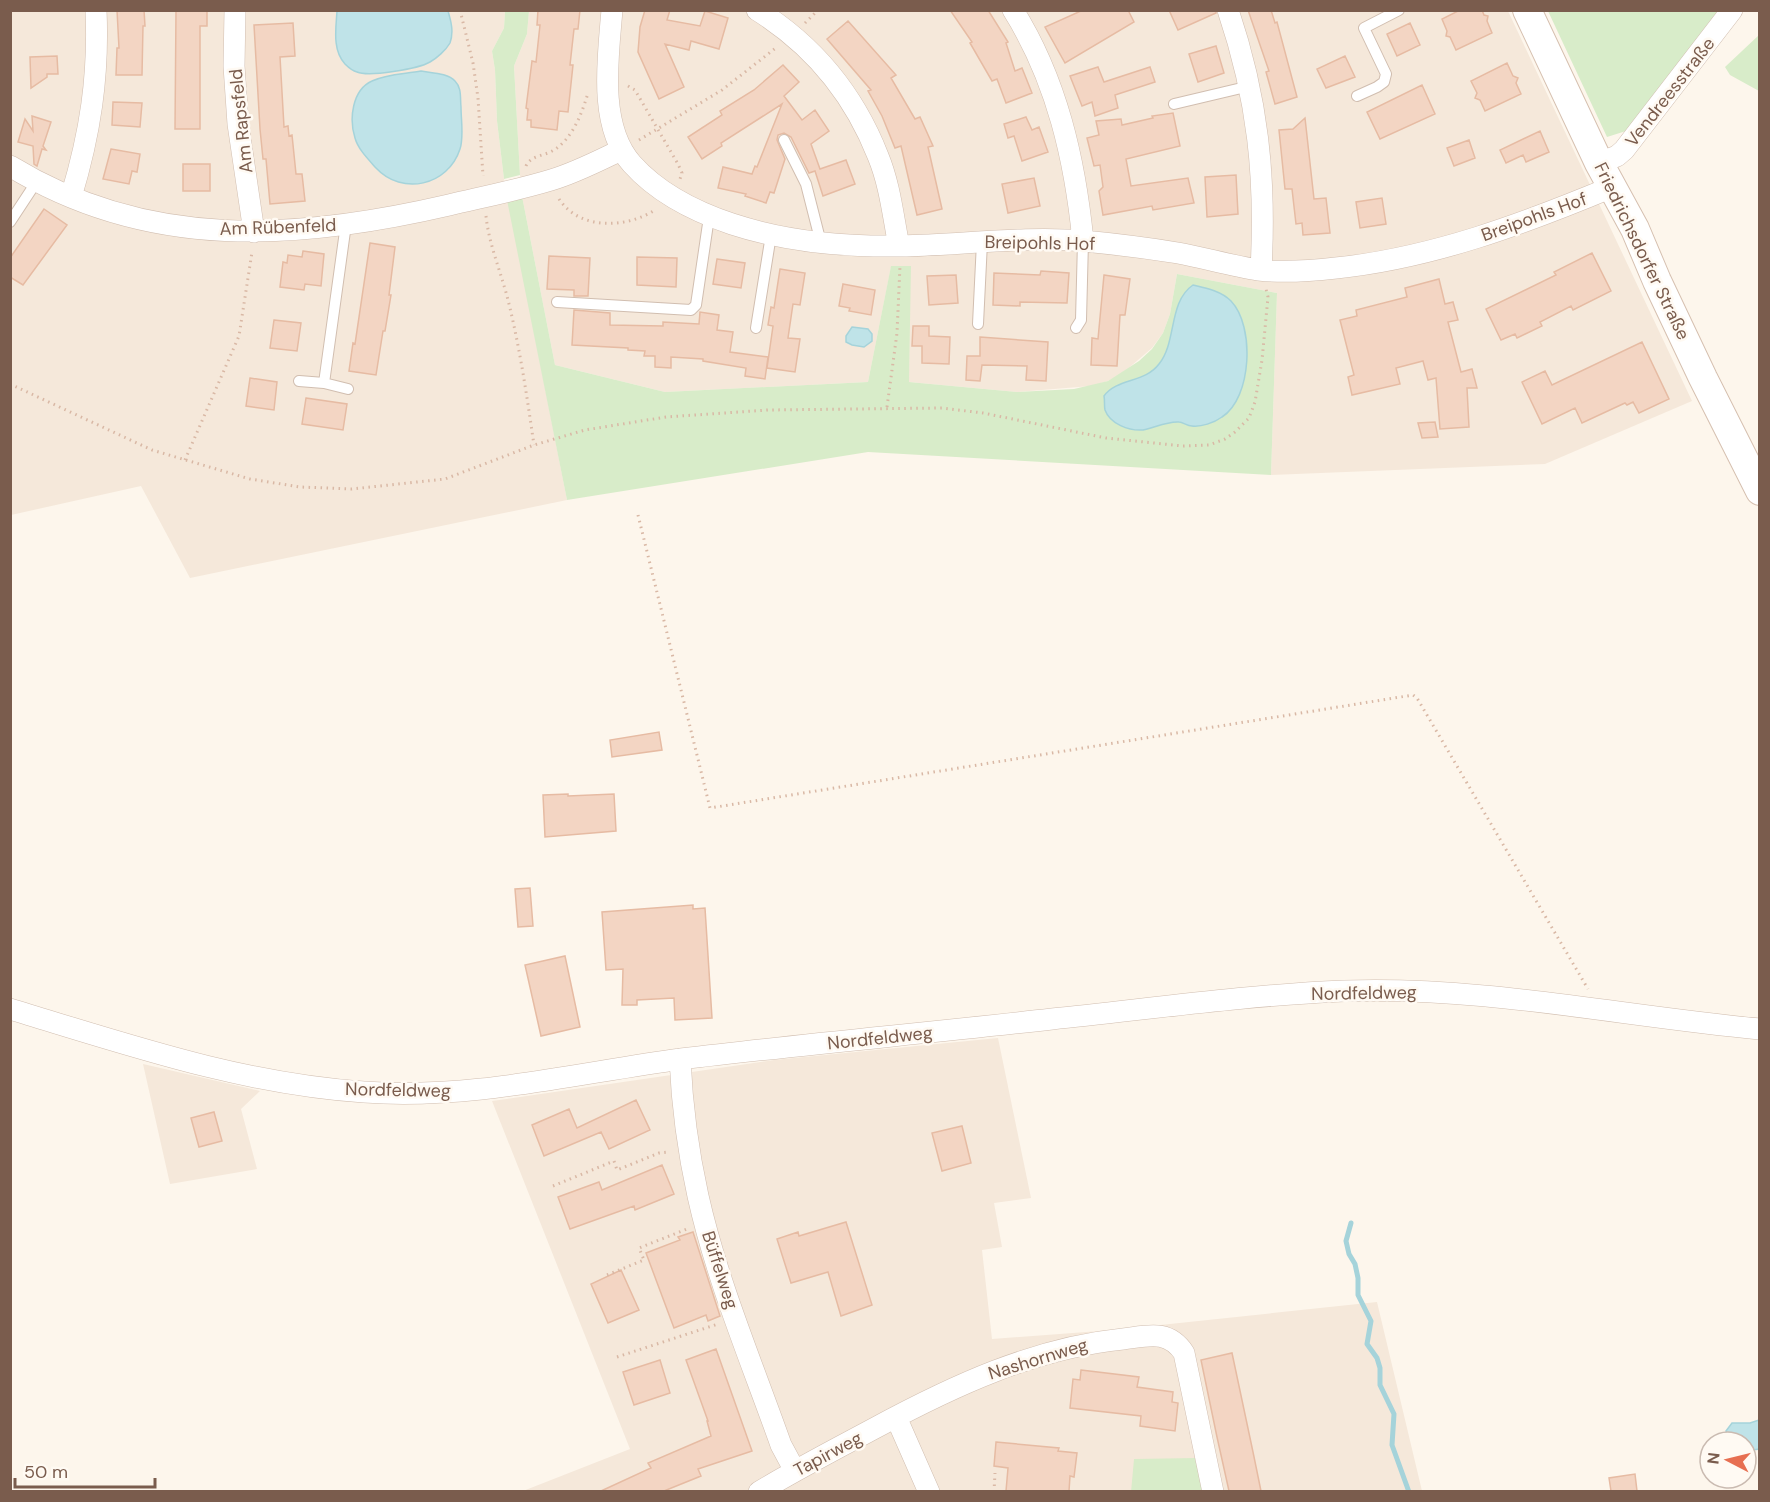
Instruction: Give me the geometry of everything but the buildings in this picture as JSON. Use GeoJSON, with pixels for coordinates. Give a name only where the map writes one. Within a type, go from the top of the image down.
{"type":"FeatureCollection","features":[{"type":"Feature","properties":{"kind":"main road","name":"Friedrichsdorfer Straße"},"geometry":{"type":"LineString","coordinates":[[1527,10],[1606,175],[1635,229],[1698,368],[1760,491]]}},
{"type":"Feature","properties":{"kind":"street"},"geometry":{"type":"LineString","coordinates":[[71,197],[88,135],[94,96],[96,10]]}},
{"type":"Feature","properties":{"kind":"street","name":"Am Rapsfeld"},"geometry":{"type":"LineString","coordinates":[[235,10],[234,66],[238,123],[254,232]]}},
{"type":"Feature","properties":{"kind":"street","name":"Breipohls Hof"},"geometry":{"type":"LineString","coordinates":[[612,10],[609,103],[615,136],[621,150],[639,172],[709,217],[771,234],[821,243],[899,246],[1052,240],[1083,241],[1168,252],[1261,270],[1301,271],[1337,268],[1425,252],[1512,227],[1606,175]]}},
{"type":"Feature","properties":{"kind":"street"},"geometry":{"type":"LineString","coordinates":[[757,10],[792,34],[825,66],[847,95],[864,124],[879,158],[887,184],[899,246]]}},
{"type":"Feature","properties":{"kind":"street"},"geometry":{"type":"LineString","coordinates":[[1013,10],[1048,79],[1060,116],[1072,158],[1083,241]]}},
{"type":"Feature","properties":{"kind":"street"},"geometry":{"type":"LineString","coordinates":[[1228,10],[1250,86],[1257,126],[1263,196],[1261,270]]}},
{"type":"Feature","properties":{"kind":"street","name":"Vendreesstraße"},"geometry":{"type":"LineString","coordinates":[[1606,175],[1617,156],[1732,10]]}},
{"type":"Feature","properties":{"kind":"street","name":"Am Rübenfeld"},"geometry":{"type":"LineString","coordinates":[[10,166],[71,197],[116,214],[202,230],[254,232],[316,228],[399,216],[558,178],[621,150]]}},
{"type":"Feature","properties":{"kind":"street","name":"Nordfeldweg"},"geometry":{"type":"LineString","coordinates":[[10,1009],[224,1072],[364,1092],[441,1093],[680,1059],[1163,1007],[1328,992],[1417,991],[1588,1008],[1760,1029]]}},
{"type":"Feature","properties":{"kind":"street","name":"Büffelweg"},"geometry":{"type":"LineString","coordinates":[[680,1059],[689,1149],[705,1222],[781,1445],[795,1471]]}},
{"type":"Feature","properties":{"kind":"street","name":"Nashornweg"},"geometry":{"type":"LineString","coordinates":[[896,1417],[966,1382],[1052,1352],[1104,1340],[1161,1336],[1178,1344],[1184,1353],[1213,1491]]}},
{"type":"Feature","properties":{"kind":"street"},"geometry":{"type":"LineString","coordinates":[[896,1417],[929,1491]]}},
{"type":"Feature","properties":{"kind":"street","name":"Tapirweg"},"geometry":{"type":"LineString","coordinates":[[759,1491],[896,1417]]}},
{"type":"Feature","properties":{"kind":"lane"},"geometry":{"type":"LineString","coordinates":[[1357,96],[1384,82],[1386,75],[1364,28],[1400,10]]}},
{"type":"Feature","properties":{"kind":"lane"},"geometry":{"type":"LineString","coordinates":[[1174,104],[1250,86]]}},
{"type":"Feature","properties":{"kind":"lane"},"geometry":{"type":"LineString","coordinates":[[784,140],[806,184],[821,243]]}},
{"type":"Feature","properties":{"kind":"lane"},"geometry":{"type":"LineString","coordinates":[[10,222],[37,181]]}},
{"type":"Feature","properties":{"kind":"lane"},"geometry":{"type":"LineString","coordinates":[[557,302],[691,310],[696,305],[709,217]]}},
{"type":"Feature","properties":{"kind":"lane","name":"Am Rübenfeld"},"geometry":{"type":"LineString","coordinates":[[324,383],[346,224]]}},
{"type":"Feature","properties":{"kind":"lane"},"geometry":{"type":"LineString","coordinates":[[756,328],[771,234]]}},
{"type":"Feature","properties":{"kind":"lane"},"geometry":{"type":"LineString","coordinates":[[1076,328],[1081,320],[1083,241]]}},
{"type":"Feature","properties":{"kind":"lane"},"geometry":{"type":"LineString","coordinates":[[978,324],[982,242]]}},
{"type":"Feature","properties":{"kind":"lane"},"geometry":{"type":"LineString","coordinates":[[299,381],[324,383],[348,389]]}},
{"type":"Feature","properties":{"kind":"path"},"geometry":{"type":"LineString","coordinates":[[460,10],[473,63],[478,98],[484,197],[492,246],[508,298],[521,361],[534,446]]}},
{"type":"Feature","properties":{"kind":"path"},"geometry":{"type":"LineString","coordinates":[[621,150],[722,90],[757,65],[818,10]]}},
{"type":"Feature","properties":{"kind":"path"},"geometry":{"type":"LineString","coordinates":[[185,460],[239,336],[254,232]]}},
{"type":"Feature","properties":{"kind":"path"},"geometry":{"type":"LineString","coordinates":[[887,407],[899,302],[899,246]]}},
{"type":"Feature","properties":{"kind":"path"},"geometry":{"type":"LineString","coordinates":[[10,384],[152,450],[250,478],[300,487],[352,489],[445,478],[585,430],[666,417],[768,410],[942,408],[983,413],[1134,442],[1183,446],[1209,445],[1225,439],[1249,418],[1256,402],[1268,297],[1261,270]]}},
{"type":"Feature","properties":{"kind":"path"},"geometry":{"type":"LineString","coordinates":[[638,515],[710,808],[1413,694],[1588,987],[1588,1008]]}},
{"type":"Feature","properties":{"kind":"path"},"geometry":{"type":"LineString","coordinates":[[553,1186],[614,1161],[617,1170],[659,1153],[689,1149]]}},
{"type":"Feature","properties":{"kind":"path"},"geometry":{"type":"LineString","coordinates":[[607,1275],[644,1260],[639,1248],[705,1222]]}},
{"type":"Feature","properties":{"kind":"path"},"geometry":{"type":"LineString","coordinates":[[617,1357],[736,1318]]}},
{"type":"Feature","properties":{"kind":"path"},"geometry":{"type":"LineString","coordinates":[[993,1491],[996,1473]]}},
{"type":"Feature","properties":{"kind":"shaded area"},"geometry":{"type":"Polygon","coordinates":[[[10,11],[337,11],[335,40],[339,54],[346,65],[358,73],[430,62],[450,42],[452,27],[448,11],[505,11],[504,28],[492,51],[504,179],[567,500],[190,578],[141,486],[11,515],[10,11]],[[421,71],[387,76],[370,82],[448,170],[461,148],[461,128],[421,71]]]}},
{"type":"Feature","properties":{"kind":"shaded area"},"geometry":{"type":"Polygon","coordinates":[[[529,11],[1508,11],[1692,401],[1545,464],[1271,475],[1277,293],[1177,274],[1170,314],[1163,333],[1152,348],[1124,372],[1108,381],[1091,386],[1017,392],[909,382],[910,266],[891,267],[868,382],[665,392],[555,365],[522,196],[520,175],[514,66],[527,34],[529,11]]]}},
{"type":"Feature","properties":{"kind":"shaded area"},"geometry":{"type":"Polygon","coordinates":[[[998,1038],[1031,1198],[994,1203],[1002,1247],[982,1250],[992,1339],[1113,1330],[1377,1302],[1422,1491],[523,1491],[630,1449],[492,1101],[774,1060],[998,1038]]]}},
{"type":"Feature","properties":{"kind":"shaded area"},"geometry":{"type":"Polygon","coordinates":[[[143,1064],[260,1091],[241,1109],[257,1169],[170,1184],[143,1064]]]}},
{"type":"Feature","properties":{"kind":"green space"},"geometry":{"type":"Polygon","coordinates":[[[505,11],[529,11],[527,34],[514,66],[520,175],[504,179],[492,51],[504,28],[505,11]]]}},
{"type":"Feature","properties":{"kind":"green space"},"geometry":{"type":"Polygon","coordinates":[[[1548,11],[1718,11],[1626,131],[1607,137],[1548,11]]]}},
{"type":"Feature","properties":{"kind":"green space"},"geometry":{"type":"Polygon","coordinates":[[[1759,35],[1759,91],[1730,75],[1725,67],[1759,35]]]}},
{"type":"Feature","properties":{"kind":"green space"},"geometry":{"type":"Polygon","coordinates":[[[522,196],[555,365],[665,392],[868,382],[891,266],[911,266],[909,382],[1017,392],[1074,389],[1108,381],[1139,361],[1152,349],[1163,333],[1170,314],[1177,274],[1277,293],[1271,475],[868,452],[567,500],[507,200],[522,196]]]}},
{"type":"Feature","properties":{"kind":"green space"},"geometry":{"type":"Polygon","coordinates":[[[1196,1458],[1203,1491],[1131,1492],[1134,1459],[1196,1458]]]}},
{"type":"Feature","properties":{"kind":"water"},"geometry":{"type":"Polygon","coordinates":[[[337,11],[448,11],[452,35],[450,43],[441,54],[424,65],[382,73],[357,72],[345,64],[336,46],[337,11]]]}},
{"type":"Feature","properties":{"kind":"water"},"geometry":{"type":"Polygon","coordinates":[[[421,71],[452,78],[459,87],[462,139],[454,162],[445,172],[435,179],[411,184],[387,177],[376,168],[358,146],[353,130],[352,114],[356,98],[365,85],[389,76],[421,71]]]}},
{"type":"Feature","properties":{"kind":"water"},"geometry":{"type":"Polygon","coordinates":[[[1193,285],[1213,290],[1231,301],[1239,312],[1244,327],[1247,361],[1244,379],[1232,408],[1215,421],[1199,426],[1174,422],[1143,430],[1121,426],[1107,415],[1104,396],[1116,386],[1146,374],[1159,364],[1165,355],[1180,301],[1193,285]]]}},
{"type":"Feature","properties":{"kind":"water"},"geometry":{"type":"Polygon","coordinates":[[[852,327],[868,329],[872,334],[872,341],[864,347],[846,342],[846,336],[852,327]]]}},
{"type":"Feature","properties":{"kind":"water"},"geometry":{"type":"Polygon","coordinates":[[[1759,1420],[1759,1449],[1758,1430],[1727,1430],[1732,1423],[1750,1423],[1759,1420]]]}},
{"type":"Feature","properties":{"kind":"waterway"},"geometry":{"type":"LineString","coordinates":[[1351,1223],[1346,1241],[1349,1254],[1355,1264],[1358,1295],[1371,1321],[1367,1344],[1377,1358],[1380,1368],[1380,1385],[1394,1414],[1392,1445],[1409,1492]]}}]}
